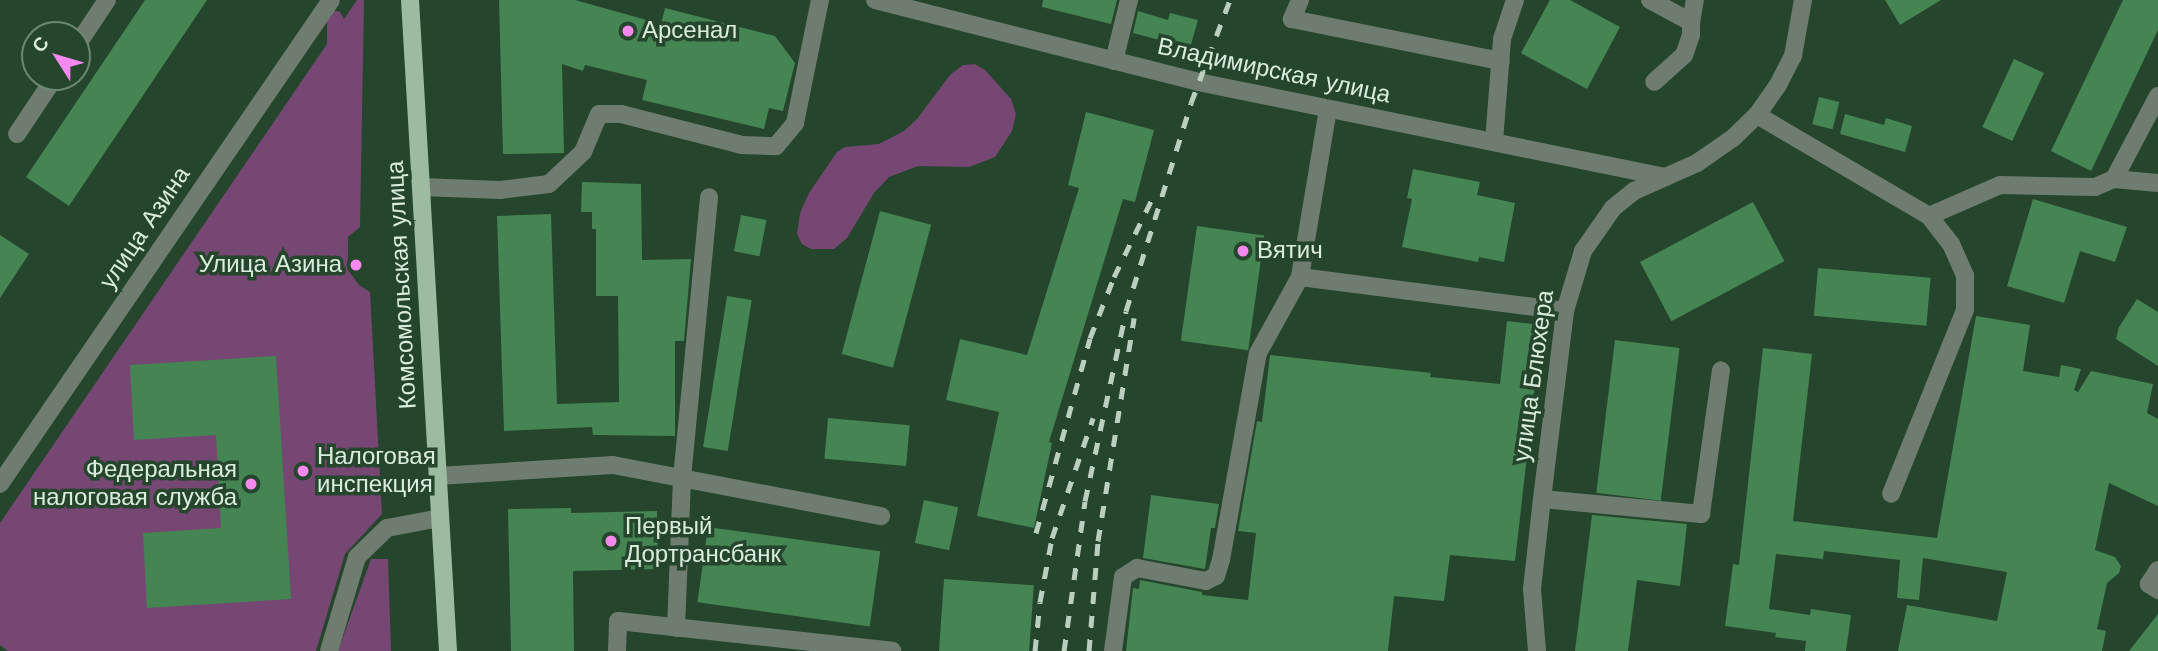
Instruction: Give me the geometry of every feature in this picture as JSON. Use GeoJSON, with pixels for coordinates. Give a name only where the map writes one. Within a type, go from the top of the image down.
{"type":"FeatureCollection","features":[{"type":"Feature","properties":{"kind":"main road","name":"Комсомольская улица"},"geometry":{"type":"LineString","coordinates":[[410,0],[448,651]]}},
{"type":"Feature","properties":{"kind":"street"},"geometry":{"type":"LineString","coordinates":[[91,24],[107,0]]}},
{"type":"Feature","properties":{"kind":"street","name":"улица Азина"},"geometry":{"type":"LineString","coordinates":[[0,485],[331,0]]}},
{"type":"Feature","properties":{"kind":"street"},"geometry":{"type":"LineString","coordinates":[[421,187],[500,190],[550,184],[583,152],[599,114],[621,114],[742,145],[776,146],[795,123],[820,0]]}},
{"type":"Feature","properties":{"kind":"street","name":"Владимирская улица"},"geometry":{"type":"LineString","coordinates":[[875,0],[941,8],[1114,61],[1198,82],[1665,177]]}},
{"type":"Feature","properties":{"kind":"street"},"geometry":{"type":"LineString","coordinates":[[1114,61],[1129,0]]}},
{"type":"Feature","properties":{"kind":"street"},"geometry":{"type":"LineString","coordinates":[[1300,0],[1292,19],[1501,61]]}},
{"type":"Feature","properties":{"kind":"street"},"geometry":{"type":"LineString","coordinates":[[1494,141],[1503,39],[1515,0]]}},
{"type":"Feature","properties":{"kind":"street"},"geometry":{"type":"LineString","coordinates":[[1650,0],[1691,22]]}},
{"type":"Feature","properties":{"kind":"street"},"geometry":{"type":"LineString","coordinates":[[1654,82],[1684,55],[1691,35],[1695,0]]}},
{"type":"Feature","properties":{"kind":"street","name":"улица Блюхера"},"geometry":{"type":"LineString","coordinates":[[1537,651],[1532,589],[1542,499],[1565,311],[1583,251],[1595,229],[1613,208],[1634,191],[1697,163],[1733,138],[1757,115],[1778,85],[1793,56],[1803,0]]}},
{"type":"Feature","properties":{"kind":"street"},"geometry":{"type":"LineString","coordinates":[[17,134],[46,91]]}},
{"type":"Feature","properties":{"kind":"street"},"geometry":{"type":"LineString","coordinates":[[2114,179],[2158,96]]}},
{"type":"Feature","properties":{"kind":"street"},"geometry":{"type":"LineString","coordinates":[[1113,651],[1123,577],[1137,568],[1206,581],[1216,576],[1222,560],[1258,353],[1300,277],[1328,108]]}},
{"type":"Feature","properties":{"kind":"street"},"geometry":{"type":"LineString","coordinates":[[1757,115],[1929,216],[1951,244],[1965,276],[1965,310],[1891,494]]}},
{"type":"Feature","properties":{"kind":"street"},"geometry":{"type":"LineString","coordinates":[[1929,216],[2000,185],[2095,187],[2114,179],[2158,183]]}},
{"type":"Feature","properties":{"kind":"street"},"geometry":{"type":"LineString","coordinates":[[676,628],[682,478],[709,197]]}},
{"type":"Feature","properties":{"kind":"street"},"geometry":{"type":"LineString","coordinates":[[1300,277],[1565,311]]}},
{"type":"Feature","properties":{"kind":"street"},"geometry":{"type":"LineString","coordinates":[[1542,499],[1702,514],[1721,370]]}},
{"type":"Feature","properties":{"kind":"street"},"geometry":{"type":"LineString","coordinates":[[438,476],[613,465],[881,516]]}},
{"type":"Feature","properties":{"kind":"street"},"geometry":{"type":"LineString","coordinates":[[329,651],[357,557],[387,528],[440,518]]}},
{"type":"Feature","properties":{"kind":"street"},"geometry":{"type":"LineString","coordinates":[[2158,570],[2148,584],[2158,590]]}},
{"type":"Feature","properties":{"kind":"street"},"geometry":{"type":"LineString","coordinates":[[617,651],[618,621],[892,651]]}},
{"type":"Feature","properties":{"kind":"shaded area"},"geometry":{"type":"Polygon","coordinates":[[[357,0],[364,0],[360,227],[348,237],[348,270],[359,285],[370,292],[382,514],[345,554],[316,651],[8,651],[0,645],[0,523],[327,44],[327,19],[333,10],[340,12],[344,19],[357,0]]]}},
{"type":"Feature","properties":{"kind":"shaded area"},"geometry":{"type":"Polygon","coordinates":[[[975,64],[985,70],[1011,99],[1016,114],[1012,131],[995,157],[969,167],[918,166],[889,177],[874,193],[847,238],[834,249],[811,249],[802,244],[797,234],[800,213],[809,193],[837,152],[845,147],[879,144],[904,131],[917,119],[950,75],[963,65],[975,64]]]}},
{"type":"Feature","properties":{"kind":"shaded area"},"geometry":{"type":"Polygon","coordinates":[[[371,559],[388,559],[391,651],[338,651],[371,559]]]}},
{"type":"Feature","properties":{"kind":"building"},"geometry":{"type":"Polygon","coordinates":[[[145,0],[207,0],[69,206],[26,177],[84,91],[91,91],[91,80],[145,0]]]}},
{"type":"Feature","properties":{"kind":"building"},"geometry":{"type":"Polygon","coordinates":[[[499,0],[575,0],[661,24],[665,8],[775,36],[795,63],[783,111],[769,108],[764,129],[642,100],[647,80],[585,65],[583,71],[562,64],[564,153],[503,154],[499,0]]]}},
{"type":"Feature","properties":{"kind":"building"},"geometry":{"type":"Polygon","coordinates":[[[1043,0],[1117,0],[1111,24],[1042,7],[1043,0]]]}},
{"type":"Feature","properties":{"kind":"building"},"geometry":{"type":"Polygon","coordinates":[[[1550,0],[1570,0],[1620,27],[1587,89],[1521,53],[1550,0]]]}},
{"type":"Feature","properties":{"kind":"building"},"geometry":{"type":"Polygon","coordinates":[[[1885,0],[1941,0],[1900,25],[1885,0]]]}},
{"type":"Feature","properties":{"kind":"building"},"geometry":{"type":"Polygon","coordinates":[[[2123,0],[2158,0],[2158,30],[2091,171],[2051,151],[2123,0]]]}},
{"type":"Feature","properties":{"kind":"building"},"geometry":{"type":"Polygon","coordinates":[[[1138,11],[1168,20],[1170,13],[1198,20],[1190,48],[1133,33],[1138,11]]]}},
{"type":"Feature","properties":{"kind":"building"},"geometry":{"type":"Polygon","coordinates":[[[2014,59],[2044,73],[2012,141],[1982,127],[2014,59]]]}},
{"type":"Feature","properties":{"kind":"building"},"geometry":{"type":"Polygon","coordinates":[[[1819,97],[1839,102],[1833,129],[1812,124],[1819,97]]]}},
{"type":"Feature","properties":{"kind":"building"},"geometry":{"type":"Polygon","coordinates":[[[1086,112],[1154,130],[1135,202],[1123,199],[1049,442],[1052,443],[1034,528],[977,516],[999,412],[946,400],[960,339],[1027,355],[1079,188],[1068,185],[1086,112]]]}},
{"type":"Feature","properties":{"kind":"building"},"geometry":{"type":"Polygon","coordinates":[[[1845,114],[1884,125],[1886,118],[1912,126],[1905,152],[1840,134],[1845,114]]]}},
{"type":"Feature","properties":{"kind":"building"},"geometry":{"type":"Polygon","coordinates":[[[1413,169],[1480,182],[1477,195],[1515,203],[1504,262],[1479,257],[1478,262],[1402,247],[1412,199],[1407,198],[1413,169]]]}},
{"type":"Feature","properties":{"kind":"building"},"geometry":{"type":"Polygon","coordinates":[[[582,182],[641,184],[642,260],[691,259],[684,341],[675,341],[675,436],[593,435],[592,427],[504,431],[497,216],[551,214],[557,404],[619,402],[618,296],[596,296],[596,229],[592,229],[592,212],[581,212],[582,182]]]}},
{"type":"Feature","properties":{"kind":"building"},"geometry":{"type":"Polygon","coordinates":[[[2033,199],[2127,227],[2115,262],[2080,251],[2064,303],[2007,286],[2033,199]]]}},
{"type":"Feature","properties":{"kind":"building"},"geometry":{"type":"Polygon","coordinates":[[[1753,202],[1784,261],[1671,321],[1640,262],[1753,202]]]}},
{"type":"Feature","properties":{"kind":"building"},"geometry":{"type":"Polygon","coordinates":[[[880,211],[931,225],[893,368],[842,354],[880,211]]]}},
{"type":"Feature","properties":{"kind":"building"},"geometry":{"type":"Polygon","coordinates":[[[741,215],[767,220],[759,256],[734,251],[741,215]]]}},
{"type":"Feature","properties":{"kind":"building"},"geometry":{"type":"Polygon","coordinates":[[[1197,226],[1264,235],[1248,350],[1181,341],[1197,226]]]}},
{"type":"Feature","properties":{"kind":"building"},"geometry":{"type":"Polygon","coordinates":[[[0,235],[29,254],[0,298],[0,235]]]}},
{"type":"Feature","properties":{"kind":"building"},"geometry":{"type":"Polygon","coordinates":[[[1818,268],[1931,278],[1926,326],[1814,316],[1818,268]]]}},
{"type":"Feature","properties":{"kind":"building"},"geometry":{"type":"Polygon","coordinates":[[[727,296],[752,300],[728,451],[703,447],[727,296]]]}},
{"type":"Feature","properties":{"kind":"building"},"geometry":{"type":"Polygon","coordinates":[[[2137,299],[2158,312],[2158,366],[2116,339],[2119,327],[2137,299]]]}},
{"type":"Feature","properties":{"kind":"building"},"geometry":{"type":"Polygon","coordinates":[[[1976,316],[2030,325],[2023,371],[2059,377],[2061,365],[2081,369],[2074,390],[2078,392],[2091,371],[2153,384],[2147,413],[2158,419],[2158,506],[2109,483],[2095,550],[2115,557],[2121,566],[2119,573],[2107,583],[2097,629],[2106,631],[2102,651],[1898,651],[1907,605],[1997,621],[2007,572],[1923,558],[1919,600],[1897,598],[1900,560],[1824,551],[1823,559],[1776,554],[1769,609],[1810,615],[1811,609],[1851,615],[1846,651],[1805,651],[1806,641],[1775,637],[1776,633],[1725,626],[1733,564],[1739,565],[1763,348],[1812,354],[1793,521],[1937,538],[1976,316]]]}},
{"type":"Feature","properties":{"kind":"building"},"geometry":{"type":"Polygon","coordinates":[[[1507,321],[1542,325],[1515,561],[1450,555],[1444,601],[1394,596],[1388,651],[1126,651],[1133,588],[1139,589],[1140,580],[1202,592],[1202,595],[1248,600],[1256,533],[1238,531],[1257,421],[1262,422],[1270,355],[1431,373],[1430,377],[1500,384],[1507,321]]]}},
{"type":"Feature","properties":{"kind":"building"},"geometry":{"type":"Polygon","coordinates":[[[1615,340],[1680,348],[1661,501],[1596,493],[1615,340]]]}},
{"type":"Feature","properties":{"kind":"building","name":"Федеральная налоговая служба"},"geometry":{"type":"Polygon","coordinates":[[[276,356],[291,599],[147,608],[143,533],[221,528],[216,435],[134,440],[130,365],[276,356]]]}},
{"type":"Feature","properties":{"kind":"building"},"geometry":{"type":"Polygon","coordinates":[[[828,418],[910,425],[906,466],[824,459],[828,418]]]}},
{"type":"Feature","properties":{"kind":"building"},"geometry":{"type":"Polygon","coordinates":[[[1151,495],[1219,504],[1215,528],[1211,528],[1205,569],[1143,558],[1151,495]]]}},
{"type":"Feature","properties":{"kind":"building"},"geometry":{"type":"Polygon","coordinates":[[[924,500],[958,507],[949,550],[915,543],[924,500]]]}},
{"type":"Feature","properties":{"kind":"building"},"geometry":{"type":"Polygon","coordinates":[[[571,508],[571,513],[657,511],[658,569],[573,571],[574,651],[511,651],[508,509],[571,508]]]}},
{"type":"Feature","properties":{"kind":"building"},"geometry":{"type":"Polygon","coordinates":[[[1592,515],[1687,524],[1680,586],[1637,580],[1628,651],[1575,651],[1592,515]]]}},
{"type":"Feature","properties":{"kind":"building"},"geometry":{"type":"Polygon","coordinates":[[[708,527],[880,551],[870,626],[697,602],[708,527]]]}},
{"type":"Feature","properties":{"kind":"building"},"geometry":{"type":"Polygon","coordinates":[[[944,579],[1034,585],[1029,651],[939,651],[944,579]]]}},
{"type":"Feature","properties":{"kind":"building"},"geometry":{"type":"Polygon","coordinates":[[[2158,614],[2158,651],[2129,651],[2158,614]]]}},
{"type":"Feature","properties":{"kind":"railway"},"geometry":{"type":"LineString","coordinates":[[1064,651],[1085,501],[1126,311],[1191,103],[1230,0]]}},
{"type":"Feature","properties":{"kind":"railway"},"geometry":{"type":"LineString","coordinates":[[1036,533],[1090,338],[1114,277],[1153,197]]}},
{"type":"Feature","properties":{"kind":"railway"},"geometry":{"type":"LineString","coordinates":[[1089,651],[1098,541],[1134,318]]}},
{"type":"Feature","properties":{"kind":"railway"},"geometry":{"type":"LineString","coordinates":[[1035,651],[1040,602],[1052,538],[1093,418]]}},
{"type":"Feature","properties":{"kind":"place","name":"Арсенал"},"geometry":{"type":"Point","coordinates":[628,31]}},
{"type":"Feature","properties":{"kind":"place","name":"Вятич"},"geometry":{"type":"Point","coordinates":[1243,251]}},
{"type":"Feature","properties":{"kind":"place","name":"Улица Азина"},"geometry":{"type":"Point","coordinates":[356,265]}},
{"type":"Feature","properties":{"kind":"place","name":"Налоговая инспекция"},"geometry":{"type":"Point","coordinates":[303,471]}},
{"type":"Feature","properties":{"kind":"place","name":"Федеральная налоговая служба"},"geometry":{"type":"Point","coordinates":[251,484]}},
{"type":"Feature","properties":{"kind":"place","name":"Первый Дортрансбанк"},"geometry":{"type":"Point","coordinates":[611,541]}}]}
